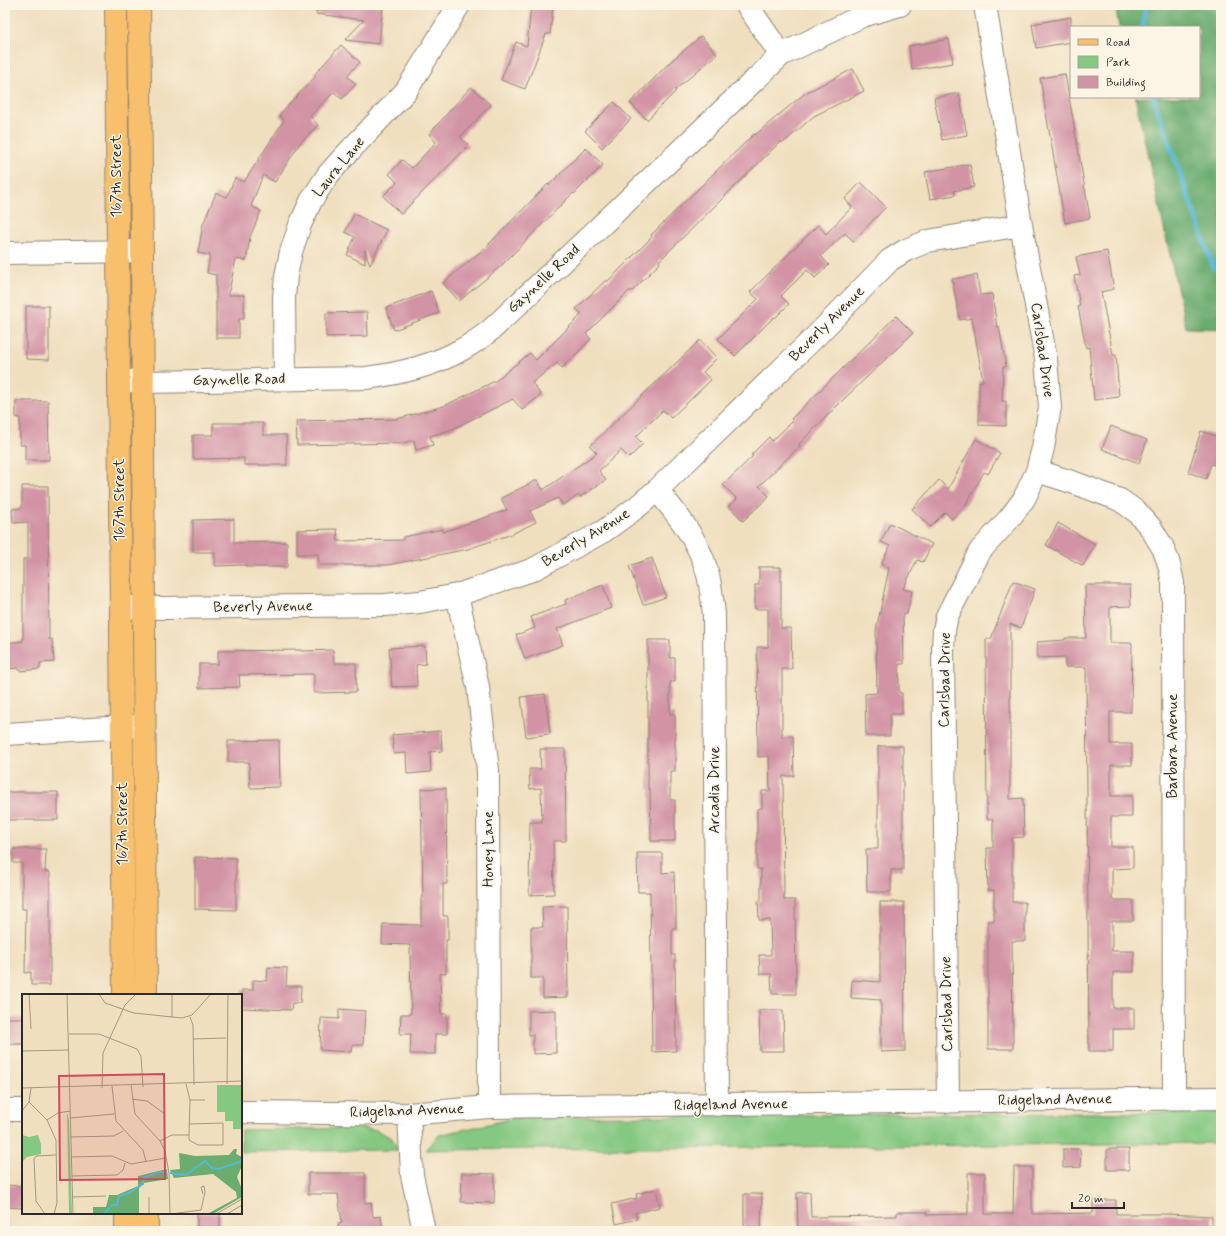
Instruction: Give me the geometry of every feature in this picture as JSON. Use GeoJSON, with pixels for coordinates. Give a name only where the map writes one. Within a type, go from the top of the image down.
{"type":"FeatureCollection","features":[{"type":"Feature","properties":{"kind":"main road","name":"167th Street"},"geometry":{"type":"LineString","coordinates":[[116,5],[124,994]]}},
{"type":"Feature","properties":{"kind":"main road","name":"167th Street"},"geometry":{"type":"LineString","coordinates":[[138,5],[142,251],[146,994]]}},
{"type":"Feature","properties":{"kind":"main road"},"geometry":{"type":"LineString","coordinates":[[126,1214],[126,1231]]}},
{"type":"Feature","properties":{"kind":"main road"},"geometry":{"type":"LineString","coordinates":[[147,1214],[147,1231]]}},
{"type":"Feature","properties":{"kind":"street","name":"Laura Lane"},"geometry":{"type":"LineString","coordinates":[[285,379],[284,297],[286,276],[291,252],[300,225],[311,201],[341,160],[406,91],[459,5]]}},
{"type":"Feature","properties":{"kind":"street"},"geometry":{"type":"LineString","coordinates":[[747,5],[780,55]]}},
{"type":"Feature","properties":{"kind":"street","name":"Gaynelle Road"},"geometry":{"type":"LineString","coordinates":[[119,380],[142,382],[366,378],[390,375],[460,351],[492,329],[780,55],[862,16],[900,5]]}},
{"type":"Feature","properties":{"kind":"street","name":"Carlsbad Drive"},"geometry":{"type":"LineString","coordinates":[[948,1102],[943,656],[944,630],[948,616],[980,551],[1009,519],[1024,499],[1037,471],[1046,435],[1050,407],[1049,383],[1041,330],[1021,225],[985,5]]}},
{"type":"Feature","properties":{"kind":"street","name":"Beverly Avenue"},"geometry":{"type":"LineString","coordinates":[[121,607],[385,605],[420,602],[457,594],[532,570],[604,531],[637,507],[657,490],[817,334],[890,260],[906,250],[928,241],[1021,225]]}},
{"type":"Feature","properties":{"kind":"street"},"geometry":{"type":"LineString","coordinates":[[5,253],[142,251]]}},
{"type":"Feature","properties":{"kind":"street","name":"Barbara Avenue"},"geometry":{"type":"LineString","coordinates":[[1037,471],[1120,500],[1137,512],[1151,528],[1163,548],[1169,564],[1173,583],[1174,1098]]}},
{"type":"Feature","properties":{"kind":"street","name":"Arcadia Drive"},"geometry":{"type":"LineString","coordinates":[[657,490],[692,535],[707,571],[712,591],[714,614],[717,1105]]}},
{"type":"Feature","properties":{"kind":"street","name":"Honey Lane"},"geometry":{"type":"LineString","coordinates":[[457,594],[478,687],[488,770],[489,1107]]}},
{"type":"Feature","properties":{"kind":"street"},"geometry":{"type":"LineString","coordinates":[[5,734],[144,726]]}},
{"type":"Feature","properties":{"kind":"street","name":"Ridgeland Avenue"},"geometry":{"type":"LineString","coordinates":[[242,1112],[409,1114],[489,1107],[1221,1098]]}},
{"type":"Feature","properties":{"kind":"street"},"geometry":{"type":"LineString","coordinates":[[5,1110],[22,1110]]}},
{"type":"Feature","properties":{"kind":"street"},"geometry":{"type":"LineString","coordinates":[[409,1114],[412,1175],[424,1231]]}},
{"type":"Feature","properties":{"kind":"green space"},"geometry":{"type":"Polygon","coordinates":[[[1115,5],[1221,5],[1221,329],[1186,328],[1135,98],[1200,98],[1200,26],[1119,26],[1115,5]]]}},
{"type":"Feature","properties":{"kind":"green space"},"geometry":{"type":"Polygon","coordinates":[[[1221,1112],[1221,1143],[425,1150],[439,1135],[520,1117],[1221,1112]]]}},
{"type":"Feature","properties":{"kind":"green space"},"geometry":{"type":"Polygon","coordinates":[[[357,1128],[376,1130],[392,1138],[398,1150],[242,1152],[242,1130],[357,1128]]]}},
{"type":"Feature","properties":{"kind":"building"},"geometry":{"type":"Polygon","coordinates":[[[316,5],[383,5],[379,44],[345,40],[364,20],[316,14],[316,5]]]}},
{"type":"Feature","properties":{"kind":"building"},"geometry":{"type":"Polygon","coordinates":[[[531,5],[553,5],[550,34],[546,34],[525,89],[501,80],[516,42],[527,46],[531,5]]]}},
{"type":"Feature","properties":{"kind":"building"},"geometry":{"type":"Polygon","coordinates":[[[1071,17],[1070,42],[1036,48],[1032,24],[1071,17]]]}},
{"type":"Feature","properties":{"kind":"building"},"geometry":{"type":"Polygon","coordinates":[[[701,36],[717,54],[675,90],[676,91],[647,120],[630,103],[670,62],[701,36]]]}},
{"type":"Feature","properties":{"kind":"building"},"geometry":{"type":"Polygon","coordinates":[[[949,39],[953,63],[912,70],[909,46],[949,39]]]}},
{"type":"Feature","properties":{"kind":"building"},"geometry":{"type":"Polygon","coordinates":[[[341,45],[360,62],[347,76],[356,84],[342,99],[334,92],[310,116],[318,125],[300,143],[275,182],[263,175],[251,206],[261,211],[250,237],[246,261],[236,259],[228,295],[244,295],[244,319],[239,319],[239,338],[216,338],[216,275],[207,273],[210,255],[198,253],[203,224],[216,193],[227,197],[235,178],[244,182],[284,120],[279,115],[316,76],[314,75],[341,45]]]}},
{"type":"Feature","properties":{"kind":"building"},"geometry":{"type":"Polygon","coordinates":[[[853,69],[864,91],[814,116],[783,143],[781,141],[659,261],[660,263],[631,292],[630,290],[586,334],[591,339],[562,368],[557,363],[532,383],[541,395],[522,410],[513,399],[450,430],[430,436],[433,445],[416,450],[414,440],[403,443],[297,445],[296,421],[397,419],[444,406],[495,381],[530,353],[536,360],[582,314],[576,309],[606,280],[607,282],[652,237],[651,235],[754,134],[755,135],[805,93],[853,69]]]}},
{"type":"Feature","properties":{"kind":"building"},"geometry":{"type":"Polygon","coordinates":[[[1065,74],[1090,218],[1065,223],[1040,78],[1065,74]]]}},
{"type":"Feature","properties":{"kind":"building"},"geometry":{"type":"Polygon","coordinates":[[[471,87],[491,105],[460,137],[469,145],[401,214],[383,196],[397,182],[389,174],[402,160],[412,168],[436,142],[429,134],[471,87]]]}},
{"type":"Feature","properties":{"kind":"building"},"geometry":{"type":"Polygon","coordinates":[[[959,93],[967,135],[942,140],[934,98],[959,93]]]}},
{"type":"Feature","properties":{"kind":"building"},"geometry":{"type":"Polygon","coordinates":[[[614,102],[631,119],[602,148],[585,131],[614,102]]]}},
{"type":"Feature","properties":{"kind":"building"},"geometry":{"type":"Polygon","coordinates":[[[586,148],[603,165],[574,194],[573,193],[501,266],[459,301],[443,283],[485,248],[586,148]]]}},
{"type":"Feature","properties":{"kind":"building"},"geometry":{"type":"Polygon","coordinates":[[[970,164],[974,187],[954,191],[955,195],[930,199],[925,172],[970,164]]]}},
{"type":"Feature","properties":{"kind":"building"},"geometry":{"type":"Polygon","coordinates":[[[861,182],[886,207],[853,241],[845,233],[821,256],[829,265],[815,278],[807,270],[781,296],[789,304],[735,356],[718,339],[758,299],[750,292],[818,225],[826,234],[852,207],[845,199],[861,182]]]}},
{"type":"Feature","properties":{"kind":"building"},"geometry":{"type":"Polygon","coordinates":[[[354,214],[387,230],[370,265],[365,250],[365,264],[347,255],[355,237],[345,232],[354,214]]]}},
{"type":"Feature","properties":{"kind":"building"},"geometry":{"type":"Polygon","coordinates":[[[1107,251],[1114,289],[1101,292],[1113,355],[1116,355],[1119,397],[1094,400],[1089,347],[1086,348],[1074,276],[1080,275],[1076,257],[1107,251]]]}},
{"type":"Feature","properties":{"kind":"building"},"geometry":{"type":"Polygon","coordinates":[[[977,275],[980,295],[992,294],[997,327],[999,326],[1006,367],[1003,367],[1002,401],[1006,401],[1006,426],[979,425],[979,381],[983,381],[972,318],[960,320],[952,279],[977,275]]]}},
{"type":"Feature","properties":{"kind":"building"},"geometry":{"type":"Polygon","coordinates":[[[431,291],[439,313],[394,330],[386,308],[431,291]]]}},
{"type":"Feature","properties":{"kind":"building"},"geometry":{"type":"Polygon","coordinates":[[[26,306],[49,306],[49,360],[26,359],[26,306]]]}},
{"type":"Feature","properties":{"kind":"building"},"geometry":{"type":"Polygon","coordinates":[[[367,312],[368,336],[326,337],[326,313],[367,312]]]}},
{"type":"Feature","properties":{"kind":"building"},"geometry":{"type":"Polygon","coordinates":[[[896,316],[913,333],[844,399],[799,444],[800,446],[759,486],[769,496],[743,521],[729,506],[737,499],[723,485],[753,456],[751,455],[769,437],[772,441],[793,421],[791,419],[896,316]]]}},
{"type":"Feature","properties":{"kind":"building"},"geometry":{"type":"Polygon","coordinates":[[[700,340],[717,358],[703,372],[711,380],[671,418],[663,410],[636,437],[643,444],[629,458],[621,450],[599,471],[606,480],[580,497],[579,495],[563,505],[558,498],[530,511],[536,522],[512,534],[468,549],[388,565],[319,565],[318,554],[297,554],[297,530],[337,529],[338,541],[403,540],[403,537],[443,529],[443,532],[507,510],[501,498],[537,480],[543,490],[597,453],[590,446],[700,340]]]}},
{"type":"Feature","properties":{"kind":"building"},"geometry":{"type":"Polygon","coordinates":[[[16,401],[48,401],[49,460],[25,460],[25,445],[20,445],[20,418],[16,417],[16,401]]]}},
{"type":"Feature","properties":{"kind":"building"},"geometry":{"type":"Polygon","coordinates":[[[213,423],[263,423],[263,435],[286,435],[287,465],[244,465],[244,458],[193,459],[193,435],[213,435],[213,423]]]}},
{"type":"Feature","properties":{"kind":"building"},"geometry":{"type":"Polygon","coordinates":[[[1111,426],[1147,440],[1139,463],[1102,449],[1111,426]]]}},
{"type":"Feature","properties":{"kind":"building"},"geometry":{"type":"Polygon","coordinates":[[[1201,431],[1221,438],[1221,467],[1211,464],[1206,479],[1188,472],[1201,431]]]}},
{"type":"Feature","properties":{"kind":"building"},"geometry":{"type":"Polygon","coordinates":[[[976,439],[1000,453],[988,474],[984,472],[966,504],[952,519],[945,512],[930,527],[912,509],[939,480],[948,489],[976,439]]]}},
{"type":"Feature","properties":{"kind":"building"},"geometry":{"type":"Polygon","coordinates":[[[22,486],[48,486],[49,639],[52,639],[54,662],[40,663],[40,669],[20,671],[19,668],[5,669],[5,643],[23,641],[23,559],[28,559],[28,522],[13,523],[12,509],[22,508],[22,486]]]}},
{"type":"Feature","properties":{"kind":"building"},"geometry":{"type":"Polygon","coordinates":[[[234,519],[234,543],[287,542],[287,567],[246,567],[246,565],[215,566],[215,552],[193,552],[193,520],[234,519]]]}},
{"type":"Feature","properties":{"kind":"building"},"geometry":{"type":"Polygon","coordinates":[[[890,523],[932,544],[923,562],[917,560],[903,589],[912,591],[907,614],[903,614],[904,664],[899,664],[899,693],[902,693],[902,714],[890,714],[890,736],[866,736],[865,694],[877,693],[876,631],[889,568],[881,564],[890,546],[881,542],[890,523]]]}},
{"type":"Feature","properties":{"kind":"building"},"geometry":{"type":"Polygon","coordinates":[[[1058,523],[1095,544],[1083,566],[1046,545],[1058,523]]]}},
{"type":"Feature","properties":{"kind":"building"},"geometry":{"type":"Polygon","coordinates":[[[652,558],[666,597],[643,605],[629,566],[652,558]]]}},
{"type":"Feature","properties":{"kind":"building"},"geometry":{"type":"Polygon","coordinates":[[[759,567],[781,567],[781,628],[791,628],[792,669],[782,669],[782,737],[793,736],[794,776],[783,776],[784,900],[795,900],[796,994],[772,994],[771,974],[760,974],[759,955],[771,955],[770,920],[759,920],[758,901],[761,901],[761,869],[757,869],[757,809],[762,808],[762,791],[770,791],[769,756],[758,757],[757,647],[768,647],[768,609],[755,609],[755,585],[759,585],[759,567]]]}},
{"type":"Feature","properties":{"kind":"building"},"geometry":{"type":"Polygon","coordinates":[[[1013,581],[1035,589],[1021,628],[1010,624],[1010,799],[1023,798],[1024,837],[1012,838],[1012,902],[1025,902],[1025,941],[1012,941],[1013,1049],[988,1049],[988,921],[994,921],[994,890],[988,890],[987,848],[993,848],[993,819],[987,819],[986,639],[991,639],[1013,581]]]}},
{"type":"Feature","properties":{"kind":"building"},"geometry":{"type":"Polygon","coordinates":[[[603,585],[611,608],[557,629],[563,645],[525,659],[516,635],[535,628],[531,617],[566,604],[565,600],[603,585]]]}},
{"type":"Feature","properties":{"kind":"building"},"geometry":{"type":"Polygon","coordinates":[[[1085,585],[1130,585],[1131,606],[1110,607],[1110,643],[1132,643],[1131,712],[1110,712],[1110,744],[1132,744],[1132,765],[1111,765],[1111,796],[1132,796],[1132,817],[1111,817],[1111,847],[1133,847],[1133,868],[1112,869],[1112,900],[1133,900],[1133,921],[1112,921],[1112,951],[1134,951],[1134,972],[1113,972],[1113,1008],[1134,1008],[1134,1029],[1113,1029],[1113,1051],[1089,1051],[1086,667],[1065,667],[1065,657],[1037,658],[1037,642],[1065,640],[1065,638],[1086,638],[1085,585]]]}},
{"type":"Feature","properties":{"kind":"building"},"geometry":{"type":"Polygon","coordinates":[[[648,640],[670,640],[670,658],[675,658],[675,682],[670,682],[670,714],[675,714],[675,771],[670,771],[670,800],[675,800],[675,841],[651,841],[650,789],[648,789],[648,640]]]}},
{"type":"Feature","properties":{"kind":"building"},"geometry":{"type":"Polygon","coordinates":[[[425,646],[426,664],[416,665],[417,686],[392,687],[389,648],[425,646]]]}},
{"type":"Feature","properties":{"kind":"building"},"geometry":{"type":"Polygon","coordinates":[[[333,650],[334,663],[356,663],[356,692],[314,693],[314,674],[239,675],[240,687],[199,688],[199,664],[218,664],[218,651],[333,650]]]}},
{"type":"Feature","properties":{"kind":"building"},"geometry":{"type":"Polygon","coordinates":[[[545,694],[550,734],[526,737],[521,697],[545,694]]]}},
{"type":"Feature","properties":{"kind":"building"},"geometry":{"type":"Polygon","coordinates":[[[441,731],[442,751],[430,752],[431,772],[407,774],[406,753],[394,754],[392,735],[441,731]]]}},
{"type":"Feature","properties":{"kind":"building"},"geometry":{"type":"Polygon","coordinates":[[[279,740],[280,787],[250,788],[249,762],[228,762],[228,741],[279,740]]]}},
{"type":"Feature","properties":{"kind":"building"},"geometry":{"type":"Polygon","coordinates":[[[878,746],[903,746],[903,870],[891,870],[891,892],[867,892],[866,849],[878,849],[878,746]]]}},
{"type":"Feature","properties":{"kind":"building"},"geometry":{"type":"Polygon","coordinates":[[[540,749],[565,749],[566,841],[553,841],[554,894],[529,895],[530,822],[542,822],[541,788],[530,789],[529,769],[541,769],[540,749]]]}},
{"type":"Feature","properties":{"kind":"building"},"geometry":{"type":"Polygon","coordinates":[[[446,788],[447,884],[443,884],[443,916],[448,916],[448,940],[446,940],[446,973],[440,974],[441,1014],[447,1014],[447,1034],[435,1034],[435,1054],[410,1054],[411,1034],[400,1034],[401,1014],[411,1014],[410,945],[382,944],[383,924],[421,925],[421,898],[423,898],[421,789],[446,788]]]}},
{"type":"Feature","properties":{"kind":"building"},"geometry":{"type":"Polygon","coordinates":[[[5,792],[58,792],[58,820],[5,820],[5,792]]]}},
{"type":"Feature","properties":{"kind":"building"},"geometry":{"type":"Polygon","coordinates":[[[13,849],[46,849],[45,872],[50,872],[50,985],[31,985],[31,972],[25,973],[26,909],[22,909],[22,863],[13,863],[13,849]]]}},
{"type":"Feature","properties":{"kind":"building"},"geometry":{"type":"Polygon","coordinates":[[[637,853],[662,853],[662,873],[674,872],[676,928],[672,928],[672,955],[675,955],[676,1051],[652,1052],[650,892],[638,892],[637,853]]]}},
{"type":"Feature","properties":{"kind":"building"},"geometry":{"type":"Polygon","coordinates":[[[195,857],[236,858],[236,910],[195,909],[195,857]]]}},
{"type":"Feature","properties":{"kind":"building"},"geometry":{"type":"Polygon","coordinates":[[[880,902],[904,902],[905,1051],[881,1052],[881,1000],[851,998],[852,980],[880,982],[880,902]]]}},
{"type":"Feature","properties":{"kind":"building"},"geometry":{"type":"Polygon","coordinates":[[[567,906],[568,997],[543,998],[543,978],[531,978],[531,927],[543,927],[542,907],[567,906]]]}},
{"type":"Feature","properties":{"kind":"building"},"geometry":{"type":"Polygon","coordinates":[[[268,967],[287,968],[286,986],[301,986],[300,1003],[292,1003],[291,1010],[242,1008],[242,990],[253,990],[253,980],[267,981],[268,967]]]}},
{"type":"Feature","properties":{"kind":"building"},"geometry":{"type":"Polygon","coordinates":[[[339,1009],[365,1011],[363,1045],[352,1045],[351,1052],[320,1050],[321,1018],[339,1019],[339,1009]]]}},
{"type":"Feature","properties":{"kind":"building"},"geometry":{"type":"Polygon","coordinates":[[[556,1010],[556,1053],[533,1054],[533,1035],[529,1035],[529,1011],[556,1010]]]}},
{"type":"Feature","properties":{"kind":"building"},"geometry":{"type":"Polygon","coordinates":[[[759,1010],[783,1010],[784,1051],[760,1051],[759,1010]]]}},
{"type":"Feature","properties":{"kind":"building"},"geometry":{"type":"Polygon","coordinates":[[[5,1018],[22,1018],[22,1044],[5,1044],[5,1018]]]}},
{"type":"Feature","properties":{"kind":"building"},"geometry":{"type":"Polygon","coordinates":[[[1063,1149],[1080,1149],[1081,1167],[1063,1168],[1063,1149]]]}},
{"type":"Feature","properties":{"kind":"building"},"geometry":{"type":"Polygon","coordinates":[[[1107,1149],[1129,1149],[1129,1170],[1107,1170],[1107,1149]]]}},
{"type":"Feature","properties":{"kind":"building"},"geometry":{"type":"Polygon","coordinates":[[[1014,1167],[1032,1167],[1032,1214],[1093,1213],[1093,1200],[1116,1200],[1116,1214],[1212,1216],[1212,1231],[798,1231],[797,1193],[810,1192],[811,1217],[897,1216],[897,1212],[927,1212],[927,1215],[968,1214],[968,1173],[985,1173],[985,1214],[1013,1214],[1014,1167]]]}},
{"type":"Feature","properties":{"kind":"building"},"geometry":{"type":"Polygon","coordinates":[[[308,1173],[365,1173],[365,1203],[371,1202],[373,1217],[381,1216],[383,1230],[339,1231],[338,1224],[342,1223],[338,1194],[308,1194],[308,1173]]]}},
{"type":"Feature","properties":{"kind":"building"},"geometry":{"type":"Polygon","coordinates":[[[462,1173],[495,1174],[494,1203],[461,1202],[462,1173]]]}},
{"type":"Feature","properties":{"kind":"building"},"geometry":{"type":"Polygon","coordinates":[[[5,1185],[22,1186],[22,1208],[5,1207],[5,1185]]]}},
{"type":"Feature","properties":{"kind":"building"},"geometry":{"type":"Polygon","coordinates":[[[656,1189],[660,1207],[635,1213],[637,1219],[616,1224],[612,1204],[637,1198],[636,1194],[656,1189]]]}},
{"type":"Feature","properties":{"kind":"building"},"geometry":{"type":"Polygon","coordinates":[[[744,1194],[762,1194],[761,1231],[744,1231],[744,1194]]]}},
{"type":"Feature","properties":{"kind":"building"},"geometry":{"type":"Polygon","coordinates":[[[197,1214],[220,1214],[220,1231],[197,1231],[197,1214]]]}},
{"type":"Feature","properties":{"kind":"waterway"},"geometry":{"type":"LineString","coordinates":[[1143,26],[1145,5]]}},
{"type":"Feature","properties":{"kind":"waterway"},"geometry":{"type":"LineString","coordinates":[[1153,98],[1214,269],[1221,270]]}}]}
